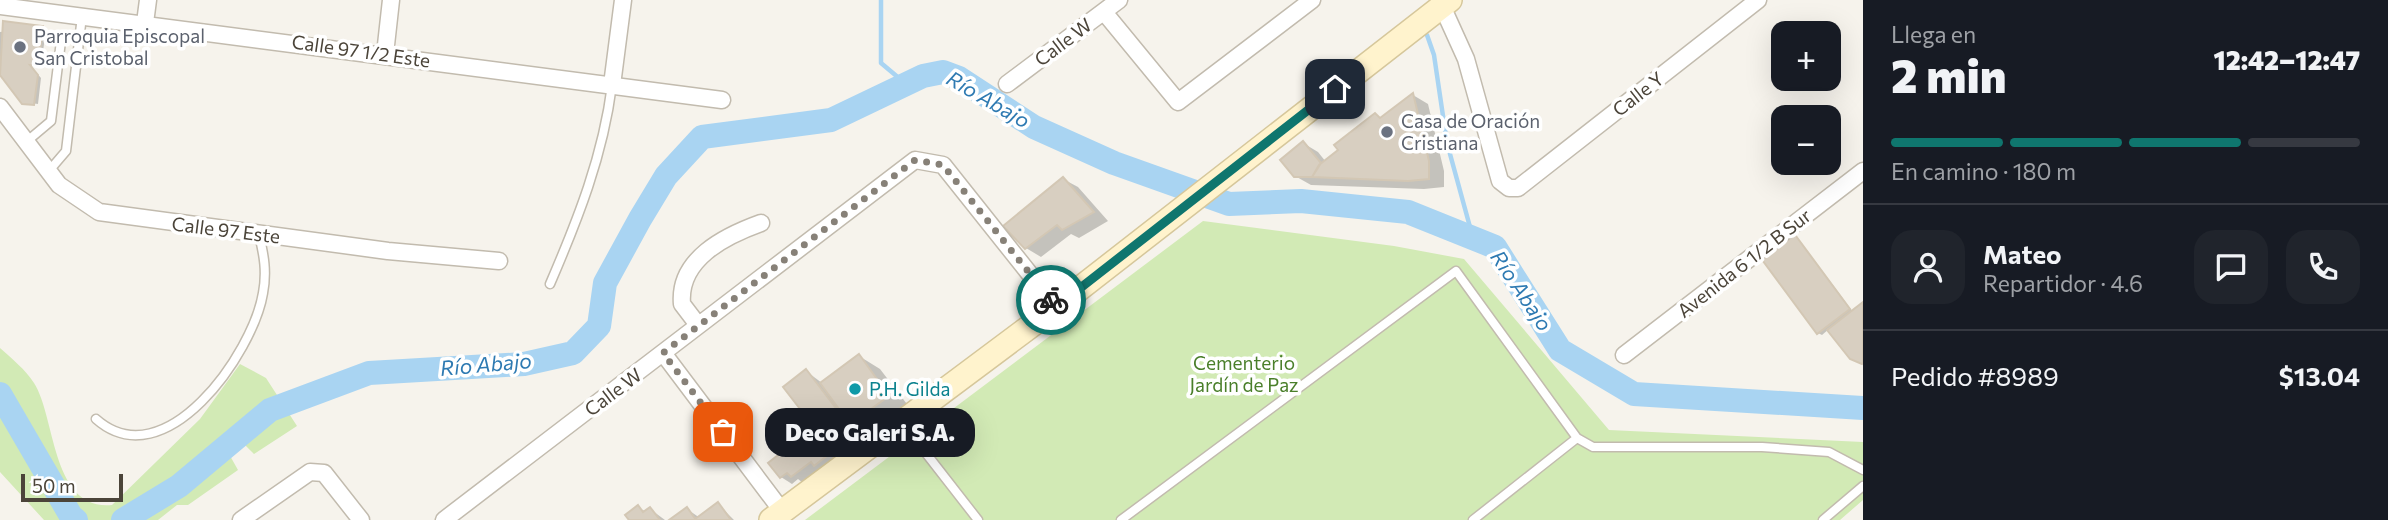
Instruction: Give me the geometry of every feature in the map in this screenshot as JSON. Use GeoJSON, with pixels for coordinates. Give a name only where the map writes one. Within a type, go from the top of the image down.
{"type":"FeatureCollection","features":[{"type":"Feature","properties":{"kind":"street"},"geometry":{"type":"LineString","coordinates":[[145,23],[148,0]]}},
{"type":"Feature","properties":{"kind":"street"},"geometry":{"type":"LineString","coordinates":[[385,54],[391,0]]}},
{"type":"Feature","properties":{"kind":"street"},"geometry":{"type":"LineString","coordinates":[[612,85],[623,0]]}},
{"type":"Feature","properties":{"kind":"street","name":"Calle W"},"geometry":{"type":"LineString","coordinates":[[1007,85],[1119,0]]}},
{"type":"Feature","properties":{"kind":"street"},"geometry":{"type":"LineString","coordinates":[[1104,12],[1178,102],[1312,0]]}},
{"type":"Feature","properties":{"kind":"street","name":"Calle Y"},"geometry":{"type":"LineString","coordinates":[[1446,3],[1466,59],[1500,181],[1509,188],[1518,188],[1758,0]]}},
{"type":"Feature","properties":{"kind":"street"},"geometry":{"type":"LineString","coordinates":[[663,353],[777,516],[1056,307],[1446,3]]}},
{"type":"Feature","properties":{"kind":"street","name":"Calle 97 1/2 Este"},"geometry":{"type":"LineString","coordinates":[[0,6],[385,54],[722,100]]}},
{"type":"Feature","properties":{"kind":"street","name":"Calle 97 Este"},"geometry":{"type":"LineString","coordinates":[[0,107],[60,185],[99,212],[259,235],[499,261]]}},
{"type":"Feature","properties":{"kind":"street","name":"Calle W"},"geometry":{"type":"LineString","coordinates":[[444,520],[915,160],[943,165],[1056,307]]}},
{"type":"Feature","properties":{"kind":"street","name":"Avenida 6 1/2 B Sur"},"geometry":{"type":"LineString","coordinates":[[1624,355],[1863,170]]}},
{"type":"Feature","properties":{"kind":"street"},"geometry":{"type":"LineString","coordinates":[[698,325],[682,304],[689,272],[706,250],[738,231],[761,223]]}},
{"type":"Feature","properties":{"kind":"street"},"geometry":{"type":"LineString","coordinates":[[241,520],[310,472],[324,473],[361,520]]}},
{"type":"Feature","properties":{"kind":"lane"},"geometry":{"type":"LineString","coordinates":[[48,172],[66,151],[82,16]]}},
{"type":"Feature","properties":{"kind":"lane"},"geometry":{"type":"LineString","coordinates":[[26,142],[51,121],[61,41]]}},
{"type":"Feature","properties":{"kind":"lane"},"geometry":{"type":"LineString","coordinates":[[550,284],[590,186],[607,127],[612,85]]}},
{"type":"Feature","properties":{"kind":"lane"},"geometry":{"type":"LineString","coordinates":[[96,419],[109,431],[138,436],[162,430],[179,420],[221,380],[251,330],[263,294],[266,271],[259,235]]}},
{"type":"Feature","properties":{"kind":"lane"},"geometry":{"type":"LineString","coordinates":[[1121,520],[1455,271],[1577,438],[1593,447],[1762,447],[1829,452],[1863,470]]}},
{"type":"Feature","properties":{"kind":"lane"},"geometry":{"type":"LineString","coordinates":[[902,422],[978,520]]}},
{"type":"Feature","properties":{"kind":"lane"},"geometry":{"type":"LineString","coordinates":[[1473,520],[1577,438]]}},
{"type":"Feature","properties":{"kind":"lane"},"geometry":{"type":"LineString","coordinates":[[1823,520],[1863,486]]}},
{"type":"Feature","properties":{"kind":"green space","name":"Cementerio Jardín de Paz"},"geometry":{"type":"Polygon","coordinates":[[[1203,221],[1394,246],[1464,259],[1609,430],[1863,442],[1863,500],[1840,520],[805,520],[1203,221]]]}},
{"type":"Feature","properties":{"kind":"green space"},"geometry":{"type":"Polygon","coordinates":[[[0,348],[34,383],[66,478],[77,493],[92,503],[112,505],[200,419],[240,364],[266,378],[297,426],[254,454],[242,442],[229,454],[238,470],[188,505],[177,505],[158,520],[44,520],[0,472],[0,348]]]}},
{"type":"Feature","properties":{"kind":"building","name":"Parroquia Episcopal San Cristobal"},"geometry":{"type":"Polygon","coordinates":[[[3,21],[43,26],[38,66],[30,65],[38,75],[34,105],[22,104],[0,75],[3,21]]]}},
{"type":"Feature","properties":{"kind":"building","name":"Casa de Oración Cristiana"},"geometry":{"type":"Polygon","coordinates":[[[1413,93],[1429,161],[1429,179],[1408,181],[1312,177],[1319,165],[1338,150],[1334,145],[1375,113],[1380,118],[1413,93]]]}},
{"type":"Feature","properties":{"kind":"building"},"geometry":{"type":"Polygon","coordinates":[[[1303,141],[1321,163],[1312,177],[1294,177],[1280,160],[1303,141]]]}},
{"type":"Feature","properties":{"kind":"building"},"geometry":{"type":"Polygon","coordinates":[[[1063,177],[1094,212],[1062,230],[1057,225],[1025,249],[1003,226],[1063,177]]]}},
{"type":"Feature","properties":{"kind":"building"},"geometry":{"type":"Polygon","coordinates":[[[1793,232],[1850,309],[1817,334],[1760,257],[1793,232]]]}},
{"type":"Feature","properties":{"kind":"building"},"geometry":{"type":"Polygon","coordinates":[[[1863,302],[1862,364],[1850,359],[1827,330],[1863,302]]]}},
{"type":"Feature","properties":{"kind":"building","name":"P.H. Gilda"},"geometry":{"type":"Polygon","coordinates":[[[859,354],[889,396],[850,424],[820,383],[859,354]]]}},
{"type":"Feature","properties":{"kind":"building"},"geometry":{"type":"Polygon","coordinates":[[[806,369],[851,428],[828,445],[783,387],[806,369]]]}},
{"type":"Feature","properties":{"kind":"building"},"geometry":{"type":"Polygon","coordinates":[[[814,427],[833,451],[814,466],[811,462],[791,477],[787,473],[780,478],[768,463],[814,427]]]}},
{"type":"Feature","properties":{"kind":"building"},"geometry":{"type":"Polygon","coordinates":[[[718,502],[731,520],[695,519],[718,502]]]}},
{"type":"Feature","properties":{"kind":"building"},"geometry":{"type":"Polygon","coordinates":[[[638,505],[643,512],[650,507],[660,520],[629,520],[625,515],[638,505]]]}},
{"type":"Feature","properties":{"kind":"building"},"geometry":{"type":"Polygon","coordinates":[[[687,507],[696,520],[669,520],[687,507]]]}},
{"type":"Feature","properties":{"kind":"waterway"},"geometry":{"type":"LineString","coordinates":[[881,0],[881,63],[906,84]]}},
{"type":"Feature","properties":{"kind":"waterway"},"geometry":{"type":"LineString","coordinates":[[1427,35],[1434,55],[1447,143],[1473,238]]}},
{"type":"Feature","properties":{"kind":"waterway","name":"Río Abajo"},"geometry":{"type":"LineString","coordinates":[[123,520],[179,486],[270,410],[369,373],[524,364],[573,353],[599,326],[605,283],[640,219],[666,176],[702,137],[831,120],[923,76],[943,72],[959,78],[1034,127],[1114,163],[1229,204],[1301,201],[1408,212],[1495,247],[1560,350],[1634,394],[1863,408]]}},
{"type":"Feature","properties":{"kind":"waterway","name":"Río Abajo"},"geometry":{"type":"LineString","coordinates":[[0,394],[71,516],[76,520]]}},
{"type":"Feature","properties":{"kind":"way so far"},"geometry":{"type":"LineString","coordinates":[[723,432],[663,353],[915,160],[943,165],[1051,300]]}},
{"type":"Feature","properties":{"kind":"place","name":"Parroquia Episcopal San Cristobal"},"geometry":{"type":"Point","coordinates":[20,47]}},
{"type":"Feature","properties":{"kind":"place","name":"Casa de Oración Cristiana"},"geometry":{"type":"Point","coordinates":[1387,132]}},
{"type":"Feature","properties":{"kind":"place","name":"P.H. Gilda"},"geometry":{"type":"Point","coordinates":[855,389]}},
{"type":"Feature","properties":{"kind":"place","name":"Deco Galeri S.A."},"geometry":{"type":"Point","coordinates":[723,432]}},
{"type":"Feature","properties":{"kind":"route"},"geometry":{"type":"LineString","coordinates":[[1051,300],[1056,307],[1335,89]]}}]}
